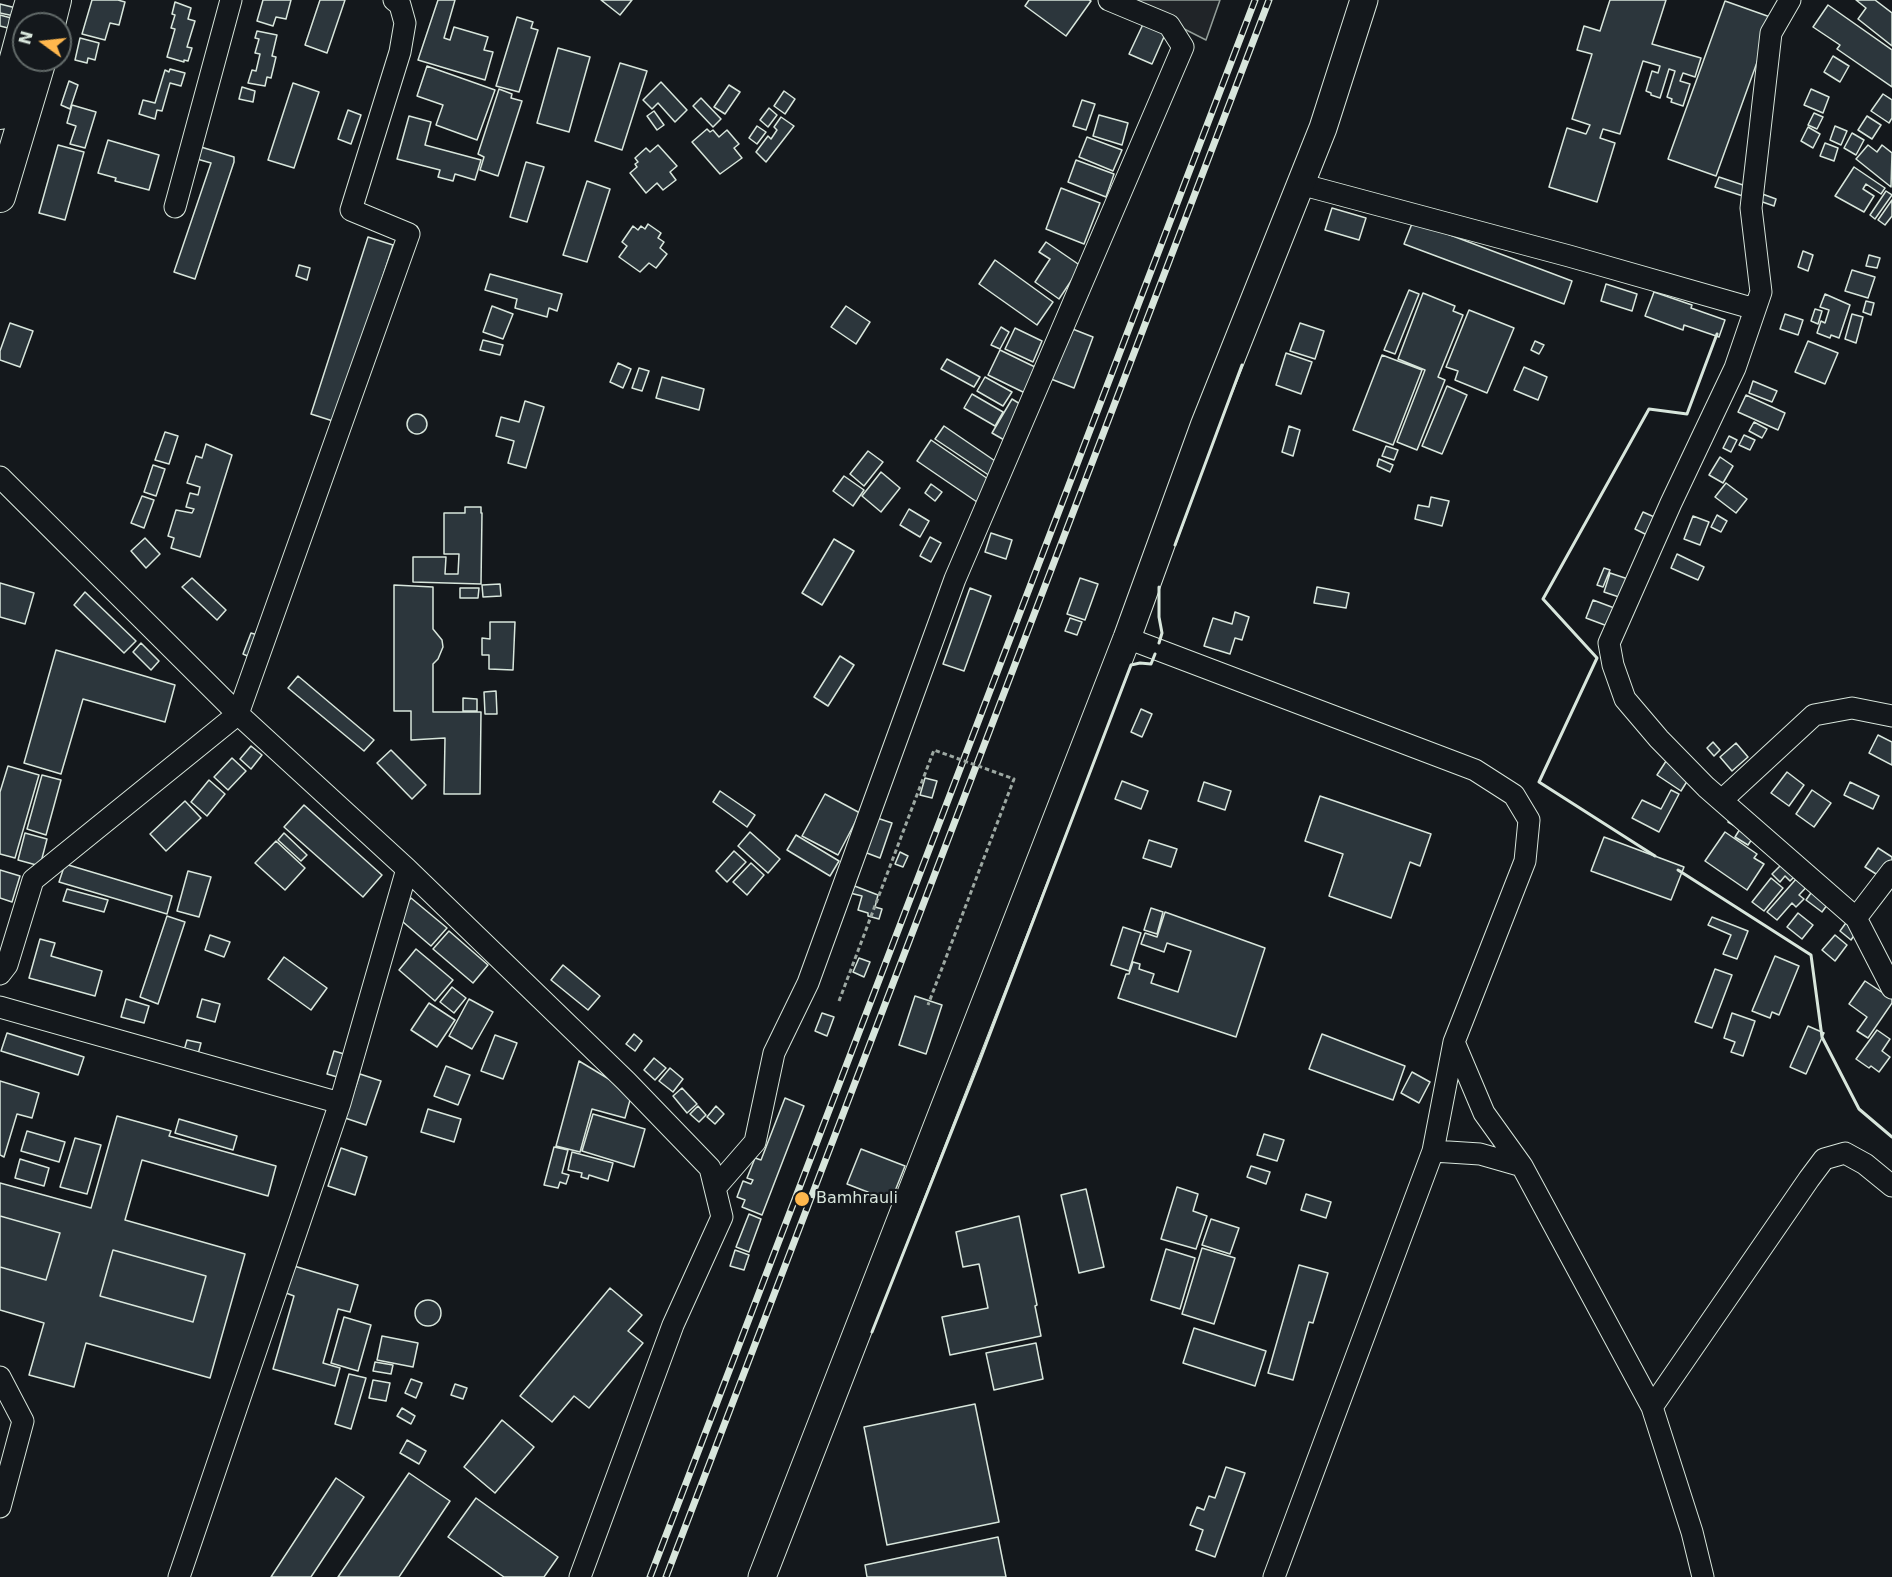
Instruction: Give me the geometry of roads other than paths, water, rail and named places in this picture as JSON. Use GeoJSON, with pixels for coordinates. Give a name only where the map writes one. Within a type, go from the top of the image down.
{"type":"FeatureCollection","features":[{"type":"Feature","properties":{"kind":"highway"},"geometry":{"type":"LineString","coordinates":[[0,114],[12,69]]}},
{"type":"Feature","properties":{"kind":"highway"},"geometry":{"type":"LineString","coordinates":[[0,196],[37,72]]}},
{"type":"Feature","properties":{"kind":"main road"},"geometry":{"type":"LineString","coordinates":[[762,1577],[1126,638],[1204,426],[1323,128],[1364,0]]}},
{"type":"Feature","properties":{"kind":"street"},"geometry":{"type":"LineString","coordinates":[[175,207],[231,0]]}},
{"type":"Feature","properties":{"kind":"street"},"geometry":{"type":"LineString","coordinates":[[0,974],[7,965],[33,880],[238,714],[409,234],[351,210],[399,52],[405,23],[400,5],[394,0]]}},
{"type":"Feature","properties":{"kind":"street"},"geometry":{"type":"LineString","coordinates":[[715,1188],[755,1142],[774,1053],[808,983],[955,579],[1183,47],[1169,25],[1109,0]]}},
{"type":"Feature","properties":{"kind":"street"},"geometry":{"type":"LineString","coordinates":[[1790,0],[1771,33],[1751,207],[1761,292],[1735,368],[1671,503],[1609,644],[1613,665],[1625,699],[1659,739],[1722,801],[1856,918],[1892,988]]}},
{"type":"Feature","properties":{"kind":"street"},"geometry":{"type":"LineString","coordinates":[[1300,184],[1580,259],[1755,309]]}},
{"type":"Feature","properties":{"kind":"street"},"geometry":{"type":"LineString","coordinates":[[0,477],[238,714],[407,868],[626,1081],[710,1168],[722,1217],[673,1325],[580,1577]]}},
{"type":"Feature","properties":{"kind":"street"},"geometry":{"type":"LineString","coordinates":[[1126,638],[1475,770],[1514,795],[1529,820],[1525,861],[1454,1042],[1433,1151],[1274,1577]]}},
{"type":"Feature","properties":{"kind":"street"},"geometry":{"type":"LineString","coordinates":[[1722,801],[1814,715],[1851,708],[1892,716]]}},
{"type":"Feature","properties":{"kind":"street"},"geometry":{"type":"LineString","coordinates":[[179,1577],[340,1103],[407,868]]}},
{"type":"Feature","properties":{"kind":"street"},"geometry":{"type":"LineString","coordinates":[[1856,918],[1892,871]]}},
{"type":"Feature","properties":{"kind":"street"},"geometry":{"type":"LineString","coordinates":[[0,1007],[340,1103]]}},
{"type":"Feature","properties":{"kind":"street"},"geometry":{"type":"LineString","coordinates":[[1454,1042],[1484,1113],[1522,1166],[1652,1407],[1692,1532],[1703,1577]]}},
{"type":"Feature","properties":{"kind":"street"},"geometry":{"type":"LineString","coordinates":[[1433,1151],[1480,1154],[1522,1166]]}},
{"type":"Feature","properties":{"kind":"street"},"geometry":{"type":"LineString","coordinates":[[1652,1407],[1824,1160],[1845,1153],[1865,1164],[1892,1186]]}},
{"type":"Feature","properties":{"kind":"street"},"geometry":{"type":"LineString","coordinates":[[0,1377],[23,1421],[0,1507]]}},
{"type":"Feature","properties":{"kind":"railway"},"geometry":{"type":"LineString","coordinates":[[650,1577],[1255,0]]}},
{"type":"Feature","properties":{"kind":"railway"},"geometry":{"type":"LineString","coordinates":[[666,1577],[1269,0]]}},
{"type":"Feature","properties":{"kind":"place","name":"Bamhrauli"},"geometry":{"type":"Point","coordinates":[802,1199]}}]}
